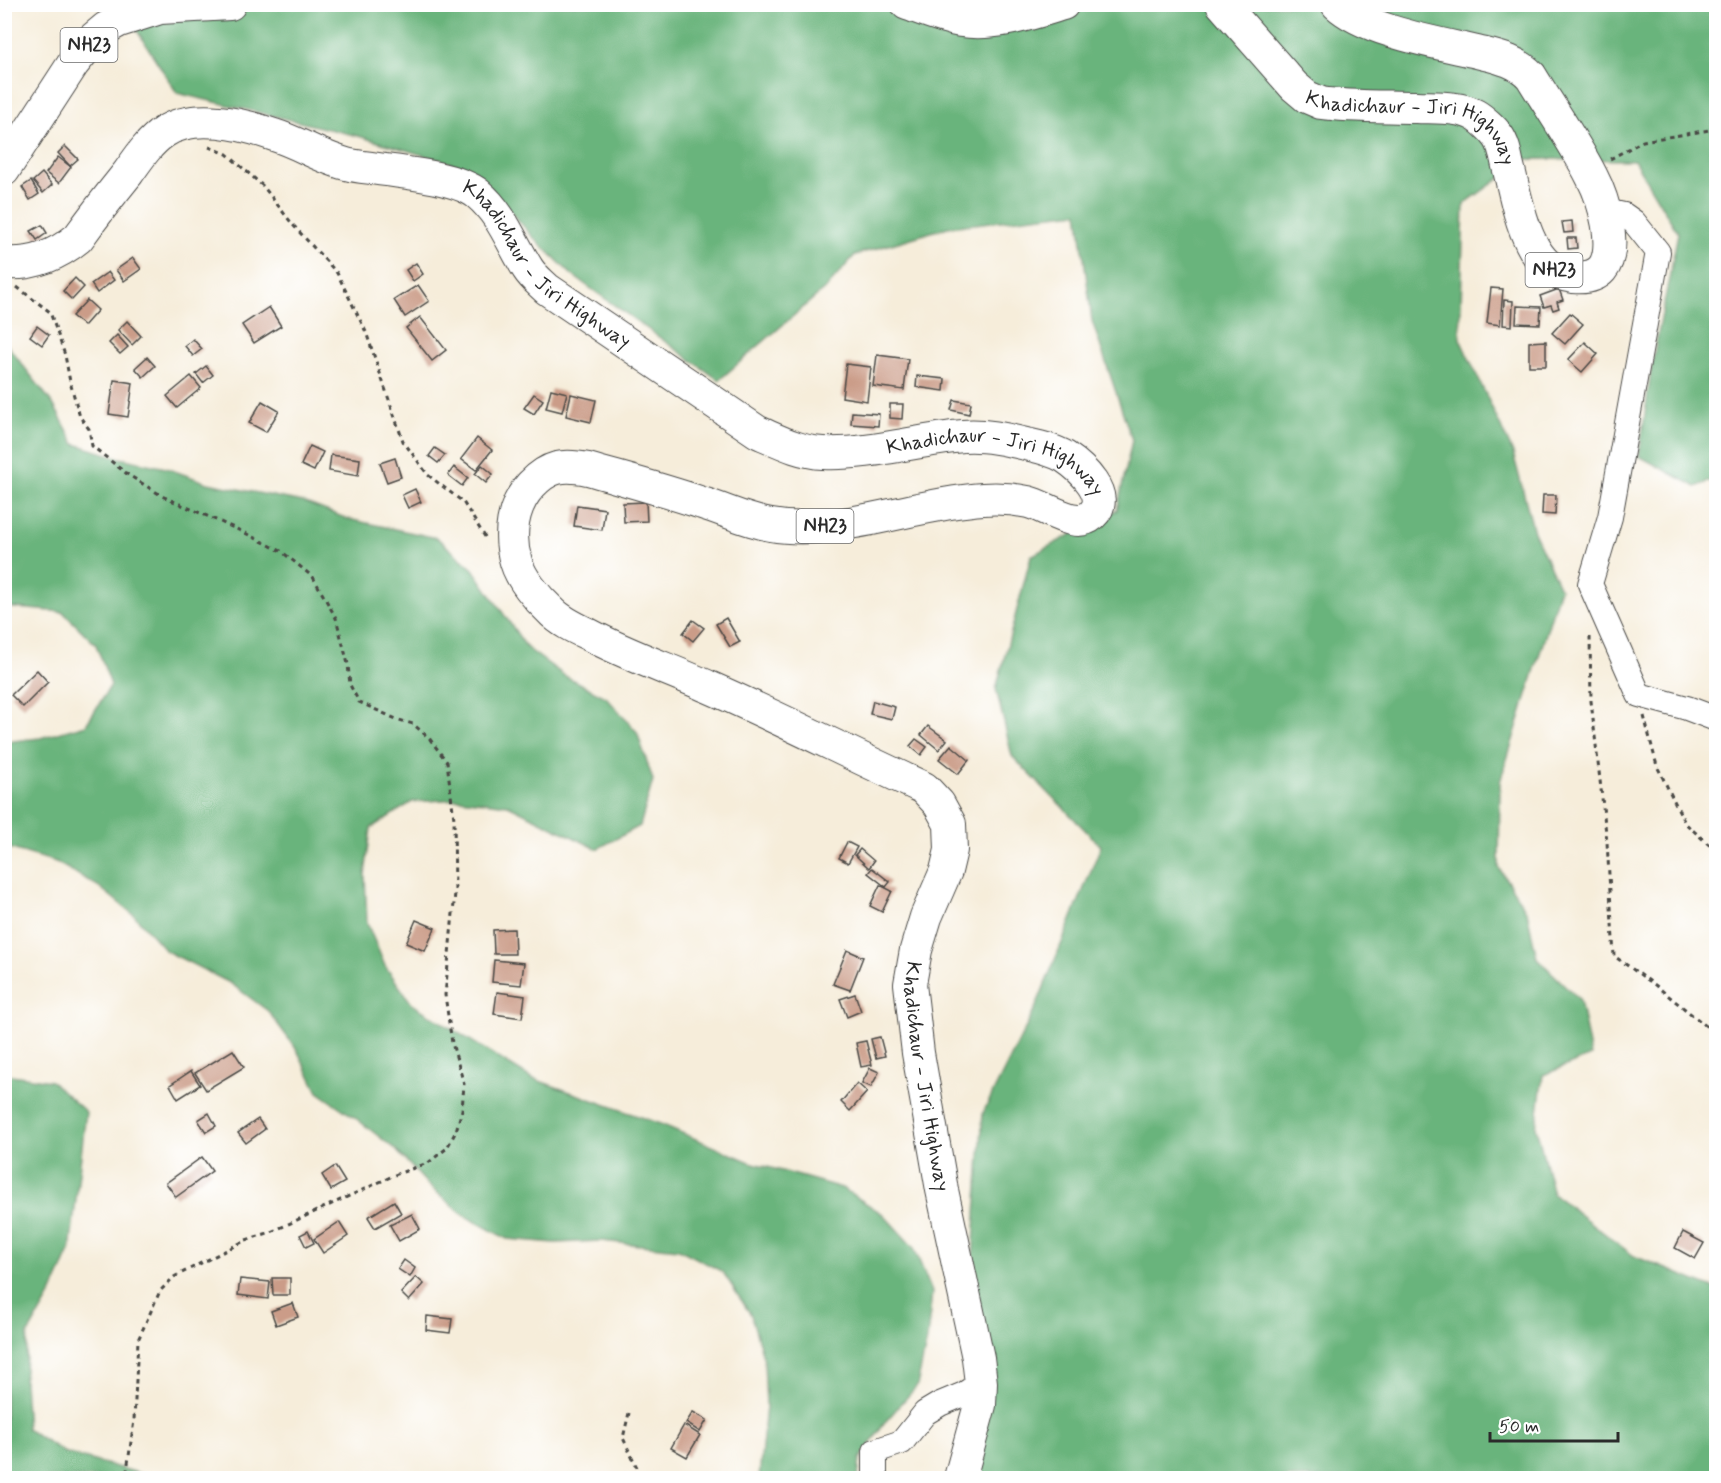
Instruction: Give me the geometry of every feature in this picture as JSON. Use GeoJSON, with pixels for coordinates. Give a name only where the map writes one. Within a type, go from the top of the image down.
{"type":"FeatureCollection","features":[{"type":"Feature","properties":{"kind":"main road","name":"NH23"},"geometry":{"type":"LineString","coordinates":[[4,170],[74,64],[94,38],[106,28],[119,21],[160,8],[230,4]]}},
{"type":"Feature","properties":{"kind":"main road"},"geometry":{"type":"LineString","coordinates":[[907,4],[960,21],[979,22],[1004,20],[1063,4]]}},
{"type":"Feature","properties":{"kind":"main road","name":"Khadichaur - Jiri Highway"},"geometry":{"type":"LineString","coordinates":[[1222,4],[1294,86],[1307,97],[1321,103],[1442,108],[1474,114],[1499,136],[1533,248],[1560,274],[1584,278],[1596,274],[1603,268],[1609,254],[1609,238],[1605,211],[1593,178],[1531,76],[1522,67],[1502,59],[1412,37],[1365,22],[1344,11],[1337,4]]}},
{"type":"Feature","properties":{"kind":"main road","name":"Khadichaur - Jiri Highway"},"geometry":{"type":"LineString","coordinates":[[10,275],[22,264],[52,256],[78,238],[145,150],[164,132],[180,124],[209,121],[244,126],[294,142],[329,159],[444,180],[471,190],[489,205],[501,221],[530,272],[547,289],[758,432],[784,443],[806,451],[831,453],[965,436],[1003,438],[1045,448],[1065,457],[1088,477],[1099,498],[1097,510],[1084,519],[1066,517],[1032,503],[985,498],[946,503],[827,526],[789,527],[735,516],[703,503],[588,469],[558,467],[541,474],[523,494],[515,512],[512,533],[516,563],[530,587],[550,611],[568,624],[604,643],[711,688],[924,788],[939,804],[951,824],[951,850],[946,871],[926,917],[916,950],[910,984],[918,1053],[940,1179],[978,1358],[981,1383],[980,1405],[960,1479]]}},
{"type":"Feature","properties":{"kind":"street"},"geometry":{"type":"LineString","coordinates":[[1605,211],[1624,215],[1658,252],[1610,517],[1590,585],[1639,695],[1687,708],[1716,719]]}},
{"type":"Feature","properties":{"kind":"street"},"geometry":{"type":"LineString","coordinates":[[875,1479],[875,1451],[902,1442],[925,1413],[981,1383]]}},
{"type":"Feature","properties":{"kind":"path"},"geometry":{"type":"LineString","coordinates":[[1593,178],[1608,161],[1643,141],[1716,129]]}},
{"type":"Feature","properties":{"kind":"path"},"geometry":{"type":"LineString","coordinates":[[205,146],[227,154],[262,186],[292,225],[337,273],[366,332],[403,441],[428,475],[463,502],[488,542]]}},
{"type":"Feature","properties":{"kind":"path"},"geometry":{"type":"LineString","coordinates":[[10,275],[50,312],[65,355],[80,417],[89,429],[92,446],[127,474],[164,497],[281,551],[313,577],[336,618],[348,664],[350,685],[359,702],[413,724],[429,738],[447,762],[454,819],[455,893],[445,995],[452,1043],[464,1084],[462,1110],[456,1131],[447,1148],[428,1163],[397,1174],[271,1233],[246,1240],[174,1277],[160,1291],[138,1340],[134,1420],[126,1479]]}},
{"type":"Feature","properties":{"kind":"path"},"geometry":{"type":"LineString","coordinates":[[1590,631],[1591,701],[1607,842],[1614,956],[1655,985],[1716,1034]]}},
{"type":"Feature","properties":{"kind":"path"},"geometry":{"type":"LineString","coordinates":[[1639,695],[1657,766],[1684,823],[1716,851]]}},
{"type":"Feature","properties":{"kind":"path"},"geometry":{"type":"LineString","coordinates":[[629,1413],[623,1438],[642,1479]]}},
{"type":"Feature","properties":{"kind":"green space"},"geometry":{"type":"Polygon","coordinates":[[[114,5],[1716,5],[1716,479],[1696,487],[1639,456],[1652,364],[1678,233],[1634,160],[1527,159],[1464,204],[1460,339],[1513,453],[1534,532],[1560,588],[1500,782],[1499,868],[1527,912],[1537,958],[1580,1000],[1591,1056],[1543,1075],[1536,1127],[1553,1194],[1634,1256],[1716,1289],[1716,1478],[976,1478],[973,1257],[983,1113],[1035,1009],[1101,846],[1012,756],[996,689],[1031,556],[1117,510],[1132,440],[1092,321],[1078,212],[948,227],[855,255],[828,286],[719,380],[572,275],[532,236],[474,170],[358,136],[177,93],[124,10],[114,5]]]}},
{"type":"Feature","properties":{"kind":"green space"},"geometry":{"type":"Polygon","coordinates":[[[4,341],[53,404],[75,444],[120,458],[166,468],[208,483],[303,502],[348,519],[437,538],[473,569],[527,648],[565,676],[606,697],[637,732],[653,780],[640,826],[597,849],[508,805],[460,799],[412,802],[371,828],[365,875],[367,923],[385,966],[412,1004],[531,1078],[663,1125],[750,1162],[842,1188],[883,1214],[914,1248],[932,1292],[927,1340],[917,1386],[886,1421],[860,1459],[858,1478],[759,1478],[766,1406],[764,1360],[751,1315],[723,1272],[679,1249],[601,1241],[555,1243],[507,1239],[465,1216],[429,1186],[396,1150],[318,1092],[297,1050],[268,1011],[230,983],[166,951],[134,915],[98,886],[56,862],[5,847],[5,742],[40,738],[86,725],[111,685],[96,645],[63,612],[5,607],[4,341]]]}},
{"type":"Feature","properties":{"kind":"green space"},"geometry":{"type":"Polygon","coordinates":[[[5,1074],[51,1081],[86,1112],[70,1251],[51,1294],[28,1334],[24,1381],[27,1429],[65,1453],[142,1474],[148,1478],[5,1478],[5,1074]]]}},
{"type":"Feature","properties":{"kind":"building"},"geometry":{"type":"Polygon","coordinates":[[[65,146],[78,159],[70,166],[58,153],[65,146]]]}},
{"type":"Feature","properties":{"kind":"building"},"geometry":{"type":"Polygon","coordinates":[[[58,157],[71,167],[59,183],[46,173],[58,157]]]}},
{"type":"Feature","properties":{"kind":"building"},"geometry":{"type":"Polygon","coordinates":[[[42,173],[52,185],[43,193],[33,181],[42,173]]]}},
{"type":"Feature","properties":{"kind":"building"},"geometry":{"type":"Polygon","coordinates":[[[31,181],[39,194],[30,200],[22,187],[31,181]]]}},
{"type":"Feature","properties":{"kind":"building"},"geometry":{"type":"Polygon","coordinates":[[[1572,221],[1573,232],[1564,233],[1562,222],[1572,221]]]}},
{"type":"Feature","properties":{"kind":"building"},"geometry":{"type":"Polygon","coordinates":[[[42,225],[47,233],[37,240],[31,231],[42,225]]]}},
{"type":"Feature","properties":{"kind":"building"},"geometry":{"type":"Polygon","coordinates":[[[1567,238],[1576,238],[1577,248],[1568,249],[1567,238]]]}},
{"type":"Feature","properties":{"kind":"building"},"geometry":{"type":"Polygon","coordinates":[[[133,258],[141,269],[124,281],[116,270],[133,258]]]}},
{"type":"Feature","properties":{"kind":"building"},"geometry":{"type":"Polygon","coordinates":[[[416,263],[423,274],[413,281],[406,270],[416,263]]]}},
{"type":"Feature","properties":{"kind":"building"},"geometry":{"type":"Polygon","coordinates":[[[108,272],[114,280],[97,293],[91,284],[108,272]]]}},
{"type":"Feature","properties":{"kind":"building"},"geometry":{"type":"Polygon","coordinates":[[[75,278],[84,287],[72,300],[63,291],[75,278]]]}},
{"type":"Feature","properties":{"kind":"building"},"geometry":{"type":"Polygon","coordinates":[[[418,285],[429,301],[405,317],[394,300],[418,285]]]}},
{"type":"Feature","properties":{"kind":"building"},"geometry":{"type":"Polygon","coordinates":[[[1491,288],[1503,289],[1500,325],[1487,323],[1491,288]]]}},
{"type":"Feature","properties":{"kind":"building"},"geometry":{"type":"Polygon","coordinates":[[[1559,289],[1563,300],[1557,302],[1559,308],[1553,310],[1551,305],[1544,307],[1540,296],[1559,289]]]}},
{"type":"Feature","properties":{"kind":"building"},"geometry":{"type":"Polygon","coordinates":[[[87,300],[98,310],[84,326],[72,316],[87,300]]]}},
{"type":"Feature","properties":{"kind":"building"},"geometry":{"type":"Polygon","coordinates":[[[1504,300],[1513,301],[1512,326],[1503,325],[1504,300]]]}},
{"type":"Feature","properties":{"kind":"building"},"geometry":{"type":"Polygon","coordinates":[[[1517,306],[1541,307],[1540,324],[1516,323],[1517,306]]]}},
{"type":"Feature","properties":{"kind":"building"},"geometry":{"type":"Polygon","coordinates":[[[269,307],[281,326],[254,343],[242,325],[269,307]]]}},
{"type":"Feature","properties":{"kind":"building"},"geometry":{"type":"Polygon","coordinates":[[[1570,313],[1583,324],[1565,344],[1552,333],[1570,313]]]}},
{"type":"Feature","properties":{"kind":"building"},"geometry":{"type":"Polygon","coordinates":[[[420,317],[446,350],[432,361],[406,328],[420,317]]]}},
{"type":"Feature","properties":{"kind":"building"},"geometry":{"type":"Polygon","coordinates":[[[127,321],[141,336],[132,345],[118,330],[127,321]]]}},
{"type":"Feature","properties":{"kind":"building"},"geometry":{"type":"Polygon","coordinates":[[[37,326],[49,335],[42,345],[30,336],[37,326]]]}},
{"type":"Feature","properties":{"kind":"building"},"geometry":{"type":"Polygon","coordinates":[[[117,335],[128,347],[120,354],[109,343],[117,335]]]}},
{"type":"Feature","properties":{"kind":"building"},"geometry":{"type":"Polygon","coordinates":[[[193,339],[202,349],[193,356],[185,346],[193,339]]]}},
{"type":"Feature","properties":{"kind":"building"},"geometry":{"type":"Polygon","coordinates":[[[1546,341],[1546,366],[1529,366],[1529,342],[1546,341]]]}},
{"type":"Feature","properties":{"kind":"building"},"geometry":{"type":"Polygon","coordinates":[[[1585,342],[1598,354],[1582,372],[1568,360],[1585,342]]]}},
{"type":"Feature","properties":{"kind":"building"},"geometry":{"type":"Polygon","coordinates":[[[877,355],[908,359],[904,390],[873,386],[877,355]]]}},
{"type":"Feature","properties":{"kind":"building"},"geometry":{"type":"Polygon","coordinates":[[[147,357],[155,366],[143,377],[135,368],[147,357]]]}},
{"type":"Feature","properties":{"kind":"building"},"geometry":{"type":"Polygon","coordinates":[[[846,364],[871,367],[867,401],[842,397],[846,364]]]}},
{"type":"Feature","properties":{"kind":"building"},"geometry":{"type":"Polygon","coordinates":[[[206,366],[213,375],[203,383],[196,374],[206,366]]]}},
{"type":"Feature","properties":{"kind":"building"},"geometry":{"type":"Polygon","coordinates":[[[191,376],[201,388],[177,408],[167,396],[191,376]]]}},
{"type":"Feature","properties":{"kind":"building"},"geometry":{"type":"Polygon","coordinates":[[[917,376],[945,379],[944,391],[916,387],[917,376]]]}},
{"type":"Feature","properties":{"kind":"building"},"geometry":{"type":"Polygon","coordinates":[[[114,380],[133,383],[128,417],[109,414],[114,380]]]}},
{"type":"Feature","properties":{"kind":"building"},"geometry":{"type":"Polygon","coordinates":[[[551,389],[567,393],[562,412],[546,408],[551,389]]]}},
{"type":"Feature","properties":{"kind":"building"},"geometry":{"type":"Polygon","coordinates":[[[534,394],[543,400],[534,414],[524,408],[534,394]]]}},
{"type":"Feature","properties":{"kind":"building"},"geometry":{"type":"Polygon","coordinates":[[[571,394],[596,400],[591,422],[566,416],[571,394]]]}},
{"type":"Feature","properties":{"kind":"building"},"geometry":{"type":"Polygon","coordinates":[[[954,400],[971,403],[969,414],[951,410],[954,400]]]}},
{"type":"Feature","properties":{"kind":"building"},"geometry":{"type":"Polygon","coordinates":[[[262,401],[279,411],[266,432],[249,423],[262,401]]]}},
{"type":"Feature","properties":{"kind":"building"},"geometry":{"type":"Polygon","coordinates":[[[890,404],[903,404],[902,419],[890,418],[890,404]]]}},
{"type":"Feature","properties":{"kind":"building"},"geometry":{"type":"Polygon","coordinates":[[[852,412],[879,414],[878,426],[851,424],[852,412]]]}},
{"type":"Feature","properties":{"kind":"building"},"geometry":{"type":"Polygon","coordinates":[[[477,438],[492,450],[476,470],[461,459],[477,438]]]}},
{"type":"Feature","properties":{"kind":"building"},"geometry":{"type":"Polygon","coordinates":[[[310,446],[323,452],[314,471],[301,465],[310,446]]]}},
{"type":"Feature","properties":{"kind":"building"},"geometry":{"type":"Polygon","coordinates":[[[435,448],[445,455],[438,463],[429,456],[435,448]]]}},
{"type":"Feature","properties":{"kind":"building"},"geometry":{"type":"Polygon","coordinates":[[[331,455],[360,459],[358,476],[329,471],[331,455]]]}},
{"type":"Feature","properties":{"kind":"building"},"geometry":{"type":"Polygon","coordinates":[[[395,458],[401,477],[387,482],[380,463],[395,458]]]}},
{"type":"Feature","properties":{"kind":"building"},"geometry":{"type":"Polygon","coordinates":[[[482,465],[493,474],[486,483],[475,474],[482,465]]]}},
{"type":"Feature","properties":{"kind":"building"},"geometry":{"type":"Polygon","coordinates":[[[454,467],[468,478],[462,486],[448,475],[454,467]]]}},
{"type":"Feature","properties":{"kind":"building"},"geometry":{"type":"Polygon","coordinates":[[[415,489],[421,502],[408,508],[402,495],[415,489]]]}},
{"type":"Feature","properties":{"kind":"building"},"geometry":{"type":"Polygon","coordinates":[[[1543,495],[1556,495],[1555,515],[1542,514],[1543,495]]]}},
{"type":"Feature","properties":{"kind":"building"},"geometry":{"type":"Polygon","coordinates":[[[646,502],[647,521],[624,522],[623,503],[646,502]]]}},
{"type":"Feature","properties":{"kind":"building"},"geometry":{"type":"Polygon","coordinates":[[[577,505],[605,509],[602,530],[574,526],[577,505]]]}},
{"type":"Feature","properties":{"kind":"building"},"geometry":{"type":"Polygon","coordinates":[[[726,618],[740,642],[730,647],[716,624],[726,618]]]}},
{"type":"Feature","properties":{"kind":"building"},"geometry":{"type":"Polygon","coordinates":[[[693,620],[704,628],[693,641],[683,633],[693,620]]]}},
{"type":"Feature","properties":{"kind":"building"},"geometry":{"type":"Polygon","coordinates":[[[37,670],[48,682],[23,707],[11,695],[37,670]]]}},
{"type":"Feature","properties":{"kind":"building"},"geometry":{"type":"Polygon","coordinates":[[[873,701],[895,707],[892,719],[870,714],[873,701]]]}},
{"type":"Feature","properties":{"kind":"building"},"geometry":{"type":"Polygon","coordinates":[[[928,726],[947,740],[939,750],[921,735],[928,726]]]}},
{"type":"Feature","properties":{"kind":"building"},"geometry":{"type":"Polygon","coordinates":[[[916,739],[927,747],[921,755],[910,746],[916,739]]]}},
{"type":"Feature","properties":{"kind":"building"},"geometry":{"type":"Polygon","coordinates":[[[951,745],[969,760],[958,774],[939,759],[951,745]]]}},
{"type":"Feature","properties":{"kind":"building"},"geometry":{"type":"Polygon","coordinates":[[[847,842],[857,847],[848,863],[839,858],[847,842]]]}},
{"type":"Feature","properties":{"kind":"building"},"geometry":{"type":"Polygon","coordinates":[[[860,849],[874,861],[869,868],[855,855],[860,849]]]}},
{"type":"Feature","properties":{"kind":"building"},"geometry":{"type":"Polygon","coordinates":[[[872,868],[890,882],[886,887],[868,873],[872,868]]]}},
{"type":"Feature","properties":{"kind":"building"},"geometry":{"type":"Polygon","coordinates":[[[880,885],[892,891],[882,912],[870,906],[880,885]]]}},
{"type":"Feature","properties":{"kind":"building"},"geometry":{"type":"Polygon","coordinates":[[[416,920],[435,928],[425,951],[406,943],[416,920]]]}},
{"type":"Feature","properties":{"kind":"building"},"geometry":{"type":"Polygon","coordinates":[[[514,929],[515,954],[494,954],[493,930],[514,929]]]}},
{"type":"Feature","properties":{"kind":"building"},"geometry":{"type":"Polygon","coordinates":[[[847,950],[863,957],[850,990],[833,984],[847,950]]]}},
{"type":"Feature","properties":{"kind":"building"},"geometry":{"type":"Polygon","coordinates":[[[494,960],[524,963],[521,985],[492,982],[494,960]]]}},
{"type":"Feature","properties":{"kind":"building"},"geometry":{"type":"Polygon","coordinates":[[[497,992],[525,996],[522,1018],[494,1014],[497,992]]]}},
{"type":"Feature","properties":{"kind":"building"},"geometry":{"type":"Polygon","coordinates":[[[855,994],[861,1011],[847,1017],[840,999],[855,994]]]}},
{"type":"Feature","properties":{"kind":"building"},"geometry":{"type":"Polygon","coordinates":[[[880,1037],[885,1056],[876,1058],[871,1039],[880,1037]]]}},
{"type":"Feature","properties":{"kind":"building"},"geometry":{"type":"Polygon","coordinates":[[[866,1041],[872,1065],[861,1067],[856,1043],[866,1041]]]}},
{"type":"Feature","properties":{"kind":"building"},"geometry":{"type":"Polygon","coordinates":[[[233,1050],[244,1067],[206,1090],[195,1073],[233,1050]]]}},
{"type":"Feature","properties":{"kind":"building"},"geometry":{"type":"Polygon","coordinates":[[[870,1068],[879,1072],[871,1087],[862,1083],[870,1068]]]}},
{"type":"Feature","properties":{"kind":"building"},"geometry":{"type":"Polygon","coordinates":[[[191,1071],[200,1085],[178,1099],[170,1085],[191,1071]]]}},
{"type":"Feature","properties":{"kind":"building"},"geometry":{"type":"Polygon","coordinates":[[[857,1083],[867,1092],[850,1111],[841,1102],[857,1083]]]}},
{"type":"Feature","properties":{"kind":"building"},"geometry":{"type":"Polygon","coordinates":[[[209,1113],[216,1126],[206,1132],[198,1120],[209,1113]]]}},
{"type":"Feature","properties":{"kind":"building"},"geometry":{"type":"Polygon","coordinates":[[[258,1119],[265,1129],[246,1143],[238,1133],[258,1119]]]}},
{"type":"Feature","properties":{"kind":"building"},"geometry":{"type":"Polygon","coordinates":[[[202,1157],[212,1171],[176,1197],[166,1183],[202,1157]]]}},
{"type":"Feature","properties":{"kind":"building"},"geometry":{"type":"Polygon","coordinates":[[[335,1166],[345,1182],[331,1190],[322,1175],[335,1166]]]}},
{"type":"Feature","properties":{"kind":"building"},"geometry":{"type":"Polygon","coordinates":[[[394,1201],[401,1213],[375,1228],[368,1217],[394,1201]]]}},
{"type":"Feature","properties":{"kind":"building"},"geometry":{"type":"Polygon","coordinates":[[[412,1214],[420,1229],[399,1241],[390,1225],[412,1214]]]}},
{"type":"Feature","properties":{"kind":"building"},"geometry":{"type":"Polygon","coordinates":[[[339,1222],[348,1236],[323,1253],[314,1239],[339,1222]]]}},
{"type":"Feature","properties":{"kind":"building"},"geometry":{"type":"Polygon","coordinates":[[[308,1231],[314,1243],[306,1247],[300,1235],[308,1231]]]}},
{"type":"Feature","properties":{"kind":"building"},"geometry":{"type":"Polygon","coordinates":[[[1683,1232],[1704,1243],[1695,1259],[1675,1248],[1683,1232]]]}},
{"type":"Feature","properties":{"kind":"building"},"geometry":{"type":"Polygon","coordinates":[[[404,1260],[415,1268],[410,1277],[398,1269],[404,1260]]]}},
{"type":"Feature","properties":{"kind":"building"},"geometry":{"type":"Polygon","coordinates":[[[416,1277],[424,1284],[409,1301],[401,1293],[416,1277]]]}},
{"type":"Feature","properties":{"kind":"building"},"geometry":{"type":"Polygon","coordinates":[[[272,1278],[290,1278],[290,1295],[273,1295],[272,1278]]]}},
{"type":"Feature","properties":{"kind":"building"},"geometry":{"type":"Polygon","coordinates":[[[240,1279],[270,1282],[268,1299],[238,1295],[240,1279]]]}},
{"type":"Feature","properties":{"kind":"building"},"geometry":{"type":"Polygon","coordinates":[[[293,1303],[298,1317],[276,1325],[271,1311],[293,1303]]]}},
{"type":"Feature","properties":{"kind":"building"},"geometry":{"type":"Polygon","coordinates":[[[427,1316],[452,1319],[450,1333],[426,1330],[427,1316]]]}},
{"type":"Feature","properties":{"kind":"building"},"geometry":{"type":"Polygon","coordinates":[[[693,1412],[707,1420],[700,1432],[686,1423],[693,1412]]]}},
{"type":"Feature","properties":{"kind":"building"},"geometry":{"type":"Polygon","coordinates":[[[684,1425],[700,1435],[687,1457],[671,1448],[684,1425]]]}}]}
